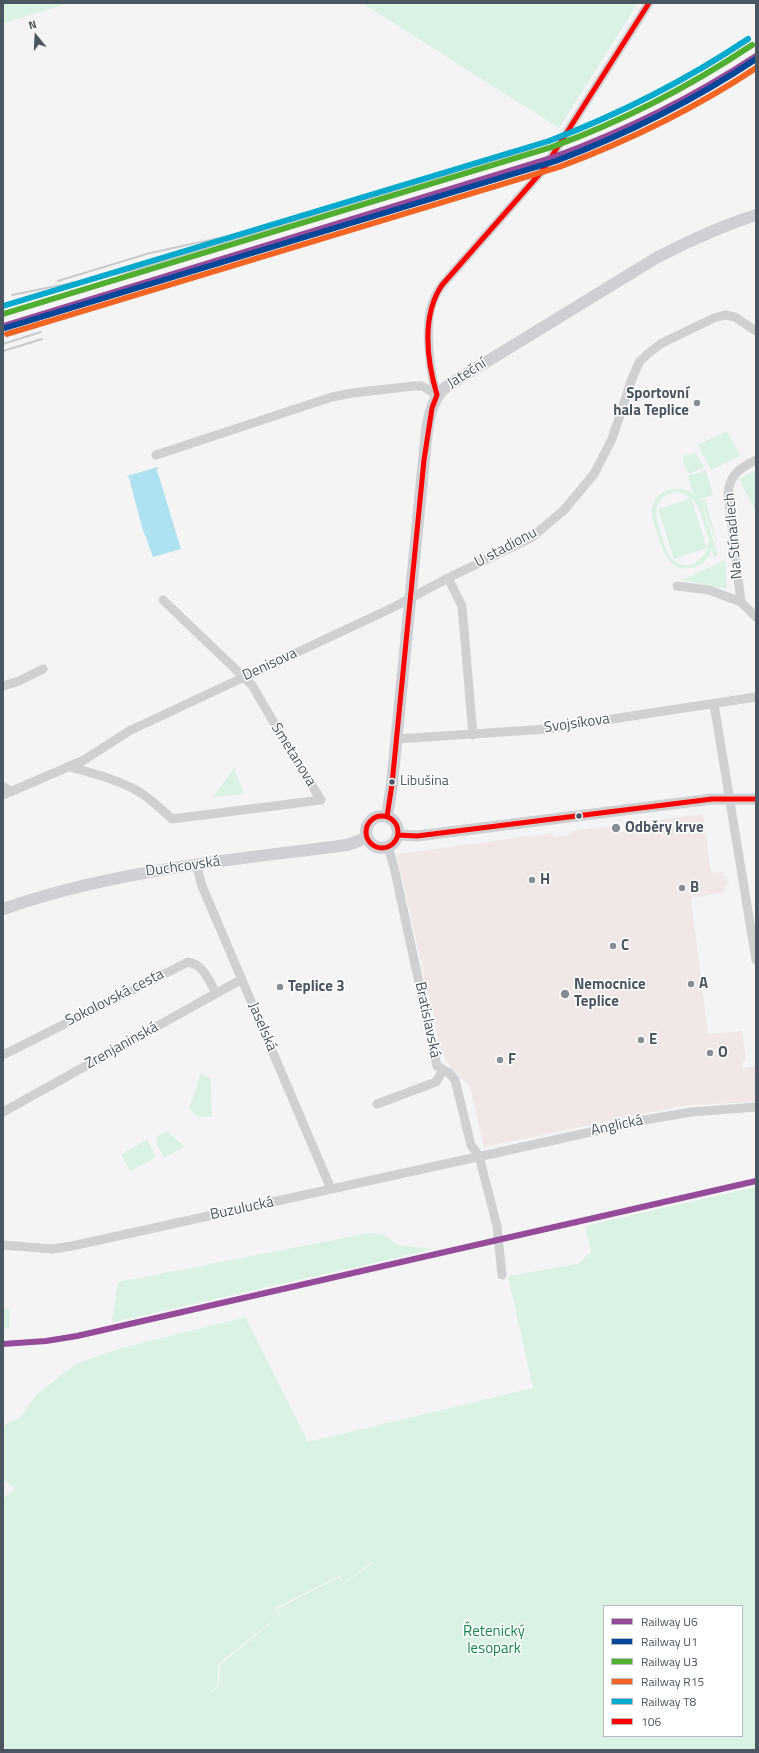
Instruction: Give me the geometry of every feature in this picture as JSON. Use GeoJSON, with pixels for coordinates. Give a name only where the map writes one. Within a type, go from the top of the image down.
{"type":"FeatureCollection","features":[{"type":"Feature","properties":{"kind":"main road","name":"Jateční"},"geometry":{"type":"LineString","coordinates":[[437,395],[447,386],[656,258],[727,224],[756,215]]}},
{"type":"Feature","properties":{"kind":"main road"},"geometry":{"type":"LineString","coordinates":[[387,817],[391,801],[424,453],[432,408],[437,395]]}},
{"type":"Feature","properties":{"kind":"main road"},"geometry":{"type":"LineString","coordinates":[[379,816],[387,817],[392,820],[396,825],[398,835],[393,844],[388,847],[378,848],[372,846],[366,838],[365,831],[369,822],[379,816]]}},
{"type":"Feature","properties":{"kind":"main road","name":"Duchcovská"},"geometry":{"type":"LineString","coordinates":[[3,909],[91,884],[142,873],[196,864],[347,845],[366,838]]}},
{"type":"Feature","properties":{"kind":"street"},"geometry":{"type":"LineString","coordinates":[[437,395],[432,372],[429,333],[430,312],[434,298],[442,285],[543,170],[649,3]]}},
{"type":"Feature","properties":{"kind":"street","name":"U stadionu"},"geometry":{"type":"LineString","coordinates":[[410,599],[448,578],[530,538],[564,510],[594,474],[612,439],[633,376],[640,361],[650,352],[662,343],[714,318],[725,315],[735,317],[756,331]]}},
{"type":"Feature","properties":{"kind":"street","name":"Jateční"},"geometry":{"type":"LineString","coordinates":[[156,455],[339,396],[414,386],[422,386],[437,395]]}},
{"type":"Feature","properties":{"kind":"street","name":"Na Stínadlech"},"geometry":{"type":"LineString","coordinates":[[741,602],[728,493],[729,485],[737,471],[756,460]]}},
{"type":"Feature","properties":{"kind":"street"},"geometry":{"type":"LineString","coordinates":[[448,578],[462,606],[473,734]]}},
{"type":"Feature","properties":{"kind":"street","name":"Na Stínadlech"},"geometry":{"type":"LineString","coordinates":[[677,586],[710,590],[741,602],[756,617]]}},
{"type":"Feature","properties":{"kind":"street","name":"Denisova"},"geometry":{"type":"LineString","coordinates":[[7,793],[70,767],[84,760],[129,731],[410,599]]}},
{"type":"Feature","properties":{"kind":"street","name":"Smetanova"},"geometry":{"type":"LineString","coordinates":[[70,767],[99,775],[140,792],[159,806],[172,819],[321,800],[292,754],[252,685],[163,600]]}},
{"type":"Feature","properties":{"kind":"street"},"geometry":{"type":"LineString","coordinates":[[3,686],[43,669]]}},
{"type":"Feature","properties":{"kind":"street","name":"Svojsíkova"},"geometry":{"type":"LineString","coordinates":[[396,738],[547,729],[756,698]]}},
{"type":"Feature","properties":{"kind":"street"},"geometry":{"type":"LineString","coordinates":[[714,704],[756,960]]}},
{"type":"Feature","properties":{"kind":"street"},"geometry":{"type":"LineString","coordinates":[[3,786],[7,793]]}},
{"type":"Feature","properties":{"kind":"street"},"geometry":{"type":"LineString","coordinates":[[398,835],[417,836],[625,809],[730,798],[756,799]]}},
{"type":"Feature","properties":{"kind":"street","name":"Bratislavská"},"geometry":{"type":"LineString","coordinates":[[388,847],[394,867],[437,1066],[449,1073],[455,1080],[470,1145],[479,1156],[497,1226],[502,1275]]}},
{"type":"Feature","properties":{"kind":"street","name":"Jaselská"},"geometry":{"type":"LineString","coordinates":[[196,864],[202,886],[331,1190]]}},
{"type":"Feature","properties":{"kind":"street","name":"Sokolovská cesta"},"geometry":{"type":"LineString","coordinates":[[3,1055],[188,962],[197,964],[201,968],[216,993]]}},
{"type":"Feature","properties":{"kind":"street","name":"Zrenjaninská"},"geometry":{"type":"LineString","coordinates":[[3,1112],[242,979]]}},
{"type":"Feature","properties":{"kind":"street"},"geometry":{"type":"LineString","coordinates":[[377,1104],[436,1082],[443,1070]]}},
{"type":"Feature","properties":{"kind":"street","name":"Anglická"},"geometry":{"type":"LineString","coordinates":[[479,1156],[650,1119],[692,1112],[756,1107]]}},
{"type":"Feature","properties":{"kind":"street","name":"Buzulucká"},"geometry":{"type":"LineString","coordinates":[[3,1245],[52,1249],[72,1246],[331,1190],[479,1156]]}},
{"type":"Feature","properties":{"kind":"shaded area","name":"Nemocnice Teplice"},"geometry":{"type":"Polygon","coordinates":[[[703,814],[711,873],[723,872],[724,876],[727,876],[729,884],[724,886],[725,892],[691,898],[708,1034],[742,1031],[746,1061],[742,1061],[742,1068],[756,1066],[756,1102],[686,1105],[484,1147],[470,1087],[452,1070],[439,1047],[435,1022],[397,857],[398,854],[552,833],[553,837],[572,834],[572,831],[617,825],[619,832],[638,829],[639,833],[658,830],[657,820],[703,814]]]}},
{"type":"Feature","properties":{"kind":"green space"},"geometry":{"type":"Polygon","coordinates":[[[3,3],[69,3],[3,23],[3,3]]]}},
{"type":"Feature","properties":{"kind":"green space"},"geometry":{"type":"Polygon","coordinates":[[[362,3],[638,3],[559,128],[362,3]]]}},
{"type":"Feature","properties":{"kind":"green space"},"geometry":{"type":"Polygon","coordinates":[[[727,431],[740,456],[711,470],[698,445],[727,431]]]}},
{"type":"Feature","properties":{"kind":"green space"},"geometry":{"type":"Polygon","coordinates":[[[695,452],[704,467],[689,474],[683,462],[683,455],[689,455],[695,452]]]}},
{"type":"Feature","properties":{"kind":"green space"},"geometry":{"type":"Polygon","coordinates":[[[706,470],[713,495],[700,499],[718,555],[714,557],[712,550],[702,564],[692,568],[684,568],[677,567],[664,553],[652,518],[652,509],[654,502],[658,497],[668,490],[681,489],[693,493],[688,476],[706,470]],[[674,492],[666,495],[661,500],[656,511],[662,538],[669,555],[679,564],[686,565],[697,562],[702,557],[706,552],[709,539],[699,508],[695,502],[683,493],[674,492]]]}},
{"type":"Feature","properties":{"kind":"green space"},"geometry":{"type":"Polygon","coordinates":[[[756,470],[756,512],[739,479],[756,470]]]}},
{"type":"Feature","properties":{"kind":"green space"},"geometry":{"type":"Polygon","coordinates":[[[691,498],[707,548],[674,559],[658,509],[691,498]]]}},
{"type":"Feature","properties":{"kind":"green space"},"geometry":{"type":"Polygon","coordinates":[[[705,499],[717,542],[701,500],[705,499]]]}},
{"type":"Feature","properties":{"kind":"green space"},"geometry":{"type":"Polygon","coordinates":[[[725,560],[727,589],[682,580],[725,560]]]}},
{"type":"Feature","properties":{"kind":"green space"},"geometry":{"type":"Polygon","coordinates":[[[234,768],[244,794],[213,797],[234,768]]]}},
{"type":"Feature","properties":{"kind":"green space"},"geometry":{"type":"Polygon","coordinates":[[[201,1073],[211,1079],[212,1117],[199,1117],[189,1109],[201,1073]]]}},
{"type":"Feature","properties":{"kind":"green space"},"geometry":{"type":"Polygon","coordinates":[[[167,1131],[184,1147],[164,1158],[157,1144],[156,1137],[167,1131]]]}},
{"type":"Feature","properties":{"kind":"green space"},"geometry":{"type":"Polygon","coordinates":[[[147,1140],[156,1157],[130,1171],[121,1154],[147,1140]]]}},
{"type":"Feature","properties":{"kind":"green space","name":"Řetenický lesopark"},"geometry":{"type":"Polygon","coordinates":[[[756,1187],[756,1750],[7,1750],[3,1743],[3,1499],[15,1488],[3,1480],[3,1429],[6,1424],[20,1418],[36,1395],[76,1364],[121,1348],[245,1317],[308,1442],[533,1388],[508,1276],[578,1264],[591,1252],[585,1226],[756,1187]],[[372,1562],[343,1583],[339,1576],[275,1608],[279,1616],[218,1664],[218,1685],[202,1699],[219,1686],[220,1665],[280,1616],[277,1609],[338,1578],[343,1584],[373,1563],[372,1562]]]}},
{"type":"Feature","properties":{"kind":"green space"},"geometry":{"type":"Polygon","coordinates":[[[369,1233],[383,1234],[398,1245],[434,1249],[114,1322],[112,1319],[118,1282],[369,1233]]]}},
{"type":"Feature","properties":{"kind":"green space"},"geometry":{"type":"Polygon","coordinates":[[[3,1309],[10,1309],[9,1328],[3,1328],[3,1309]]]}},
{"type":"Feature","properties":{"kind":"water"},"geometry":{"type":"Polygon","coordinates":[[[158,467],[157,470],[181,549],[153,557],[142,527],[129,478],[127,476],[158,467]]]}},
{"type":"Feature","properties":{"kind":"railway"},"geometry":{"type":"LineString","coordinates":[[12,295],[131,271],[532,149]]}},
{"type":"Feature","properties":{"kind":"railway"},"geometry":{"type":"LineString","coordinates":[[58,281],[150,253],[224,237]]}},
{"type":"Feature","properties":{"kind":"railway"},"geometry":{"type":"LineString","coordinates":[[3,333],[33,325]]}},
{"type":"Feature","properties":{"kind":"railway"},"geometry":{"type":"LineString","coordinates":[[3,344],[41,332]]}},
{"type":"Feature","properties":{"kind":"railway"},"geometry":{"type":"LineString","coordinates":[[3,351],[42,339]]}},
{"type":"Feature","properties":{"kind":"rail line","name":"T8"},"geometry":{"type":"LineString","coordinates":[[3,306],[549,141],[601,120],[652,96],[700,69],[748,39]]}},
{"type":"Feature","properties":{"kind":"rail line","name":"U3"},"geometry":{"type":"LineString","coordinates":[[3,314],[552,147],[604,126],[655,102],[704,75],[752,45]]}},
{"type":"Feature","properties":{"kind":"rail line","name":"U6"},"geometry":{"type":"LineString","coordinates":[[3,326],[554,157],[632,125],[683,100],[756,56]]}},
{"type":"Feature","properties":{"kind":"rail line","name":"U1"},"geometry":{"type":"LineString","coordinates":[[5,328],[556,161],[608,140],[659,116],[708,89],[756,59]]}},
{"type":"Feature","properties":{"kind":"rail line","name":"R15"},"geometry":{"type":"LineString","coordinates":[[7,334],[559,167],[585,157],[660,123],[709,97],[756,68]]}},
{"type":"Feature","properties":{"kind":"rail line","name":"U6"},"geometry":{"type":"LineString","coordinates":[[3,1344],[46,1341],[77,1336],[756,1181]]}},
{"type":"Feature","properties":{"kind":"transit line","name":"106"},"geometry":{"type":"LineString","coordinates":[[437,395],[433,382],[428,339],[431,310],[435,297],[442,285],[543,170],[649,3]]}},
{"type":"Feature","properties":{"kind":"transit line","name":"106"},"geometry":{"type":"LineString","coordinates":[[387,817],[392,784],[424,460],[432,408],[437,395]]}},
{"type":"Feature","properties":{"kind":"transit line","name":"106"},"geometry":{"type":"LineString","coordinates":[[398,835],[417,836],[712,799],[756,799]]}},
{"type":"Feature","properties":{"kind":"transit line","name":"106"},"geometry":{"type":"LineString","coordinates":[[379,816],[385,816],[394,820],[398,832],[394,844],[385,848],[379,848],[370,844],[366,835],[366,829],[370,820],[379,816]]}},
{"type":"Feature","properties":{"kind":"place","name":"Sportovní hala Teplice"},"geometry":{"type":"Point","coordinates":[697,403]}},
{"type":"Feature","properties":{"kind":"place","name":"Libušina"},"geometry":{"type":"Point","coordinates":[392,782]}},
{"type":"Feature","properties":{"kind":"place","name":"Odběry krve"},"geometry":{"type":"Point","coordinates":[616,828]}},
{"type":"Feature","properties":{"kind":"place","name":"H"},"geometry":{"type":"Point","coordinates":[532,880]}},
{"type":"Feature","properties":{"kind":"place","name":"B"},"geometry":{"type":"Point","coordinates":[682,888]}},
{"type":"Feature","properties":{"kind":"place","name":"C"},"geometry":{"type":"Point","coordinates":[613,946]}},
{"type":"Feature","properties":{"kind":"place","name":"A"},"geometry":{"type":"Point","coordinates":[691,984]}},
{"type":"Feature","properties":{"kind":"place","name":"Teplice 3"},"geometry":{"type":"Point","coordinates":[280,987]}},
{"type":"Feature","properties":{"kind":"place","name":"Nemocnice Teplice"},"geometry":{"type":"Point","coordinates":[565,994]}},
{"type":"Feature","properties":{"kind":"place","name":"E"},"geometry":{"type":"Point","coordinates":[641,1040]}},
{"type":"Feature","properties":{"kind":"place","name":"O"},"geometry":{"type":"Point","coordinates":[710,1053]}},
{"type":"Feature","properties":{"kind":"place","name":"F"},"geometry":{"type":"Point","coordinates":[500,1060]}}]}
